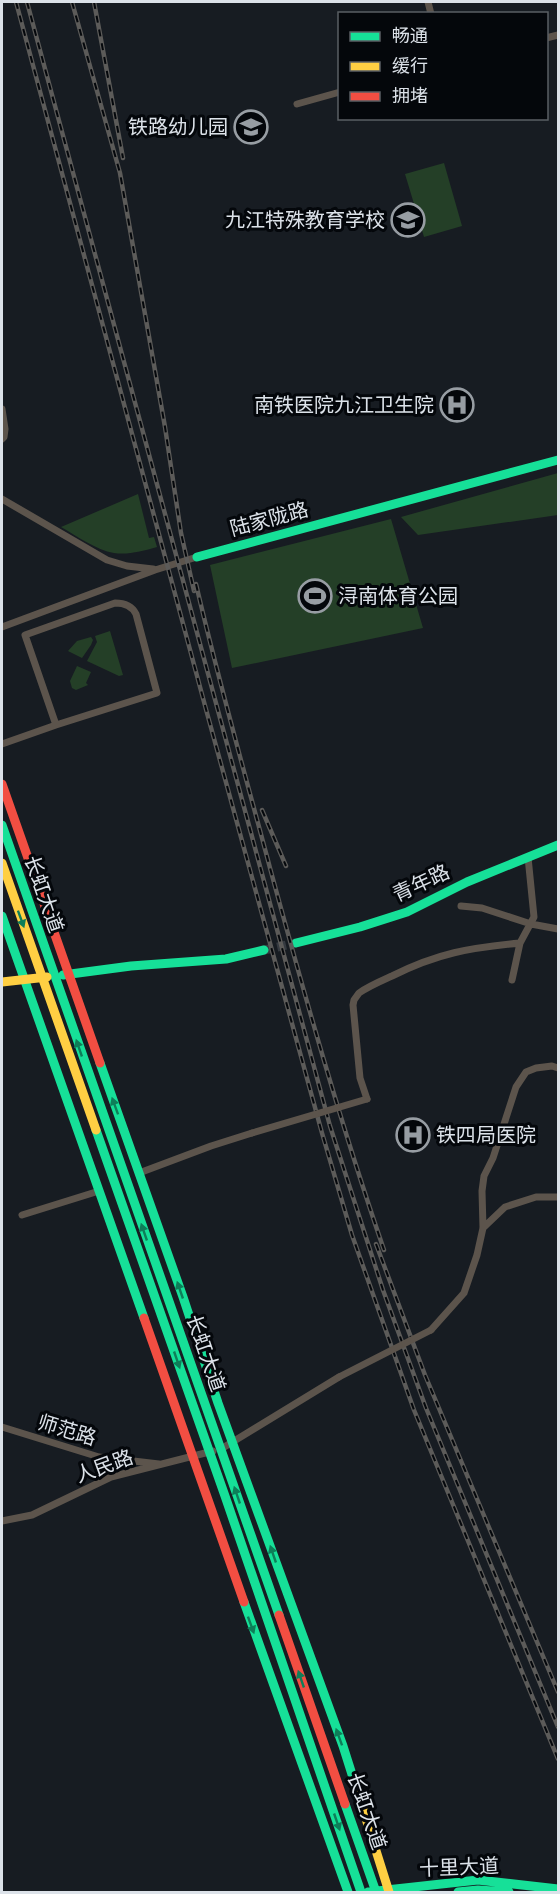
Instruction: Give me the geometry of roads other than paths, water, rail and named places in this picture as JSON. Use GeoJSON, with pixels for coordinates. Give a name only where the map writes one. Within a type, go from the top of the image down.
{"type":"FeatureCollection","features":[{"type":"Feature","properties":{"kind":"main road","name":"陆家陇路"},"geometry":{"type":"LineString","coordinates":[[196,557],[558,460]]}},
{"type":"Feature","properties":{"kind":"main road"},"geometry":{"type":"LineString","coordinates":[[2,784],[218,1403],[343,1746],[389,1891]]}},
{"type":"Feature","properties":{"kind":"main road","name":"长虹大道"},"geometry":{"type":"LineString","coordinates":[[2,825],[53,976],[376,1892]]}},
{"type":"Feature","properties":{"kind":"main road","name":"青年路"},"geometry":{"type":"LineString","coordinates":[[296,943],[360,927],[407,912],[467,882],[558,844]]}},
{"type":"Feature","properties":{"kind":"main road","name":"长虹大道"},"geometry":{"type":"LineString","coordinates":[[2,863],[361,1892]]}},
{"type":"Feature","properties":{"kind":"main road"},"geometry":{"type":"LineString","coordinates":[[2,916],[348,1893]]}},
{"type":"Feature","properties":{"kind":"main road"},"geometry":{"type":"LineString","coordinates":[[2,982],[131,966],[226,959],[264,950]]}},
{"type":"Feature","properties":{"kind":"main road","name":"十里大道"},"geometry":{"type":"LineString","coordinates":[[361,1892],[389,1891],[478,1880],[558,1889]]}},
{"type":"Feature","properties":{"kind":"main road","name":"十里大道"},"geometry":{"type":"LineString","coordinates":[[458,1893],[478,1890],[509,1893]]}},
{"type":"Feature","properties":{"kind":"street"},"geometry":{"type":"LineString","coordinates":[[297,104],[338,92]]}},
{"type":"Feature","properties":{"kind":"street"},"geometry":{"type":"LineString","coordinates":[[2,409],[5,429],[2,439]]}},
{"type":"Feature","properties":{"kind":"street","name":"陆家陇路"},"geometry":{"type":"LineString","coordinates":[[2,499],[107,560],[127,566],[155,570],[196,557]]}},
{"type":"Feature","properties":{"kind":"street"},"geometry":{"type":"LineString","coordinates":[[2,627],[155,570]]}},
{"type":"Feature","properties":{"kind":"street"},"geometry":{"type":"LineString","coordinates":[[2,744],[157,693],[136,614],[130,607],[115,603],[26,635],[56,725]]}},
{"type":"Feature","properties":{"kind":"street"},"geometry":{"type":"LineString","coordinates":[[512,980],[520,943],[534,917],[528,857]]}},
{"type":"Feature","properties":{"kind":"street"},"geometry":{"type":"LineString","coordinates":[[461,906],[482,908],[531,924],[558,929]]}},
{"type":"Feature","properties":{"kind":"street"},"geometry":{"type":"LineString","coordinates":[[139,1173],[211,1146],[367,1099],[360,1078],[353,1005],[359,993],[405,969],[445,954],[483,946],[520,943]]}},
{"type":"Feature","properties":{"kind":"street"},"geometry":{"type":"LineString","coordinates":[[483,1228],[484,1176],[493,1158],[516,1087],[526,1072],[536,1068],[552,1066],[558,1068]]}},
{"type":"Feature","properties":{"kind":"street"},"geometry":{"type":"LineString","coordinates":[[22,1215],[99,1191]]}},
{"type":"Feature","properties":{"kind":"street"},"geometry":{"type":"LineString","coordinates":[[483,1228],[505,1207],[536,1197],[558,1197]]}},
{"type":"Feature","properties":{"kind":"street","name":"人民路"},"geometry":{"type":"LineString","coordinates":[[2,1521],[32,1515],[111,1477],[221,1449],[339,1377],[431,1330],[464,1293],[477,1255],[483,1228]]}},
{"type":"Feature","properties":{"kind":"street","name":"师范路"},"geometry":{"type":"LineString","coordinates":[[2,1426],[99,1456],[160,1464]]}},
{"type":"Feature","properties":{"kind":"tunnel"},"geometry":{"type":"LineString","coordinates":[[264,950],[296,943]]}},
{"type":"Feature","properties":{"kind":"railway"},"geometry":{"type":"LineString","coordinates":[[16,2],[207,713],[352,1235],[414,1410],[558,1759]]}},
{"type":"Feature","properties":{"kind":"railway"},"geometry":{"type":"LineString","coordinates":[[27,2],[330,1126],[383,1290],[426,1408],[558,1727]]}},
{"type":"Feature","properties":{"kind":"railway"},"geometry":{"type":"LineString","coordinates":[[72,2],[120,173],[165,427],[181,533],[194,591]]}},
{"type":"Feature","properties":{"kind":"railway"},"geometry":{"type":"LineString","coordinates":[[94,2],[123,158]]}},
{"type":"Feature","properties":{"kind":"railway"},"geometry":{"type":"LineString","coordinates":[[196,584],[297,965],[338,1108],[384,1250]]}},
{"type":"Feature","properties":{"kind":"railway"},"geometry":{"type":"LineString","coordinates":[[262,810],[286,866]]}},
{"type":"Feature","properties":{"kind":"railway"},"geometry":{"type":"LineString","coordinates":[[376,1244],[425,1375],[558,1692]]}},
{"type":"Feature","properties":{"kind":"place","name":"铁路幼儿园"},"geometry":{"type":"Point","coordinates":[251,127]}},
{"type":"Feature","properties":{"kind":"place","name":"九江特殊教育学校"},"geometry":{"type":"Point","coordinates":[408,220]}},
{"type":"Feature","properties":{"kind":"place","name":"南铁医院九江卫生院"},"geometry":{"type":"Point","coordinates":[457,405]}},
{"type":"Feature","properties":{"kind":"place","name":"浔南体育公园"},"geometry":{"type":"Point","coordinates":[315,596]}},
{"type":"Feature","properties":{"kind":"place","name":"铁四局医院"},"geometry":{"type":"Point","coordinates":[413,1135]}}]}
